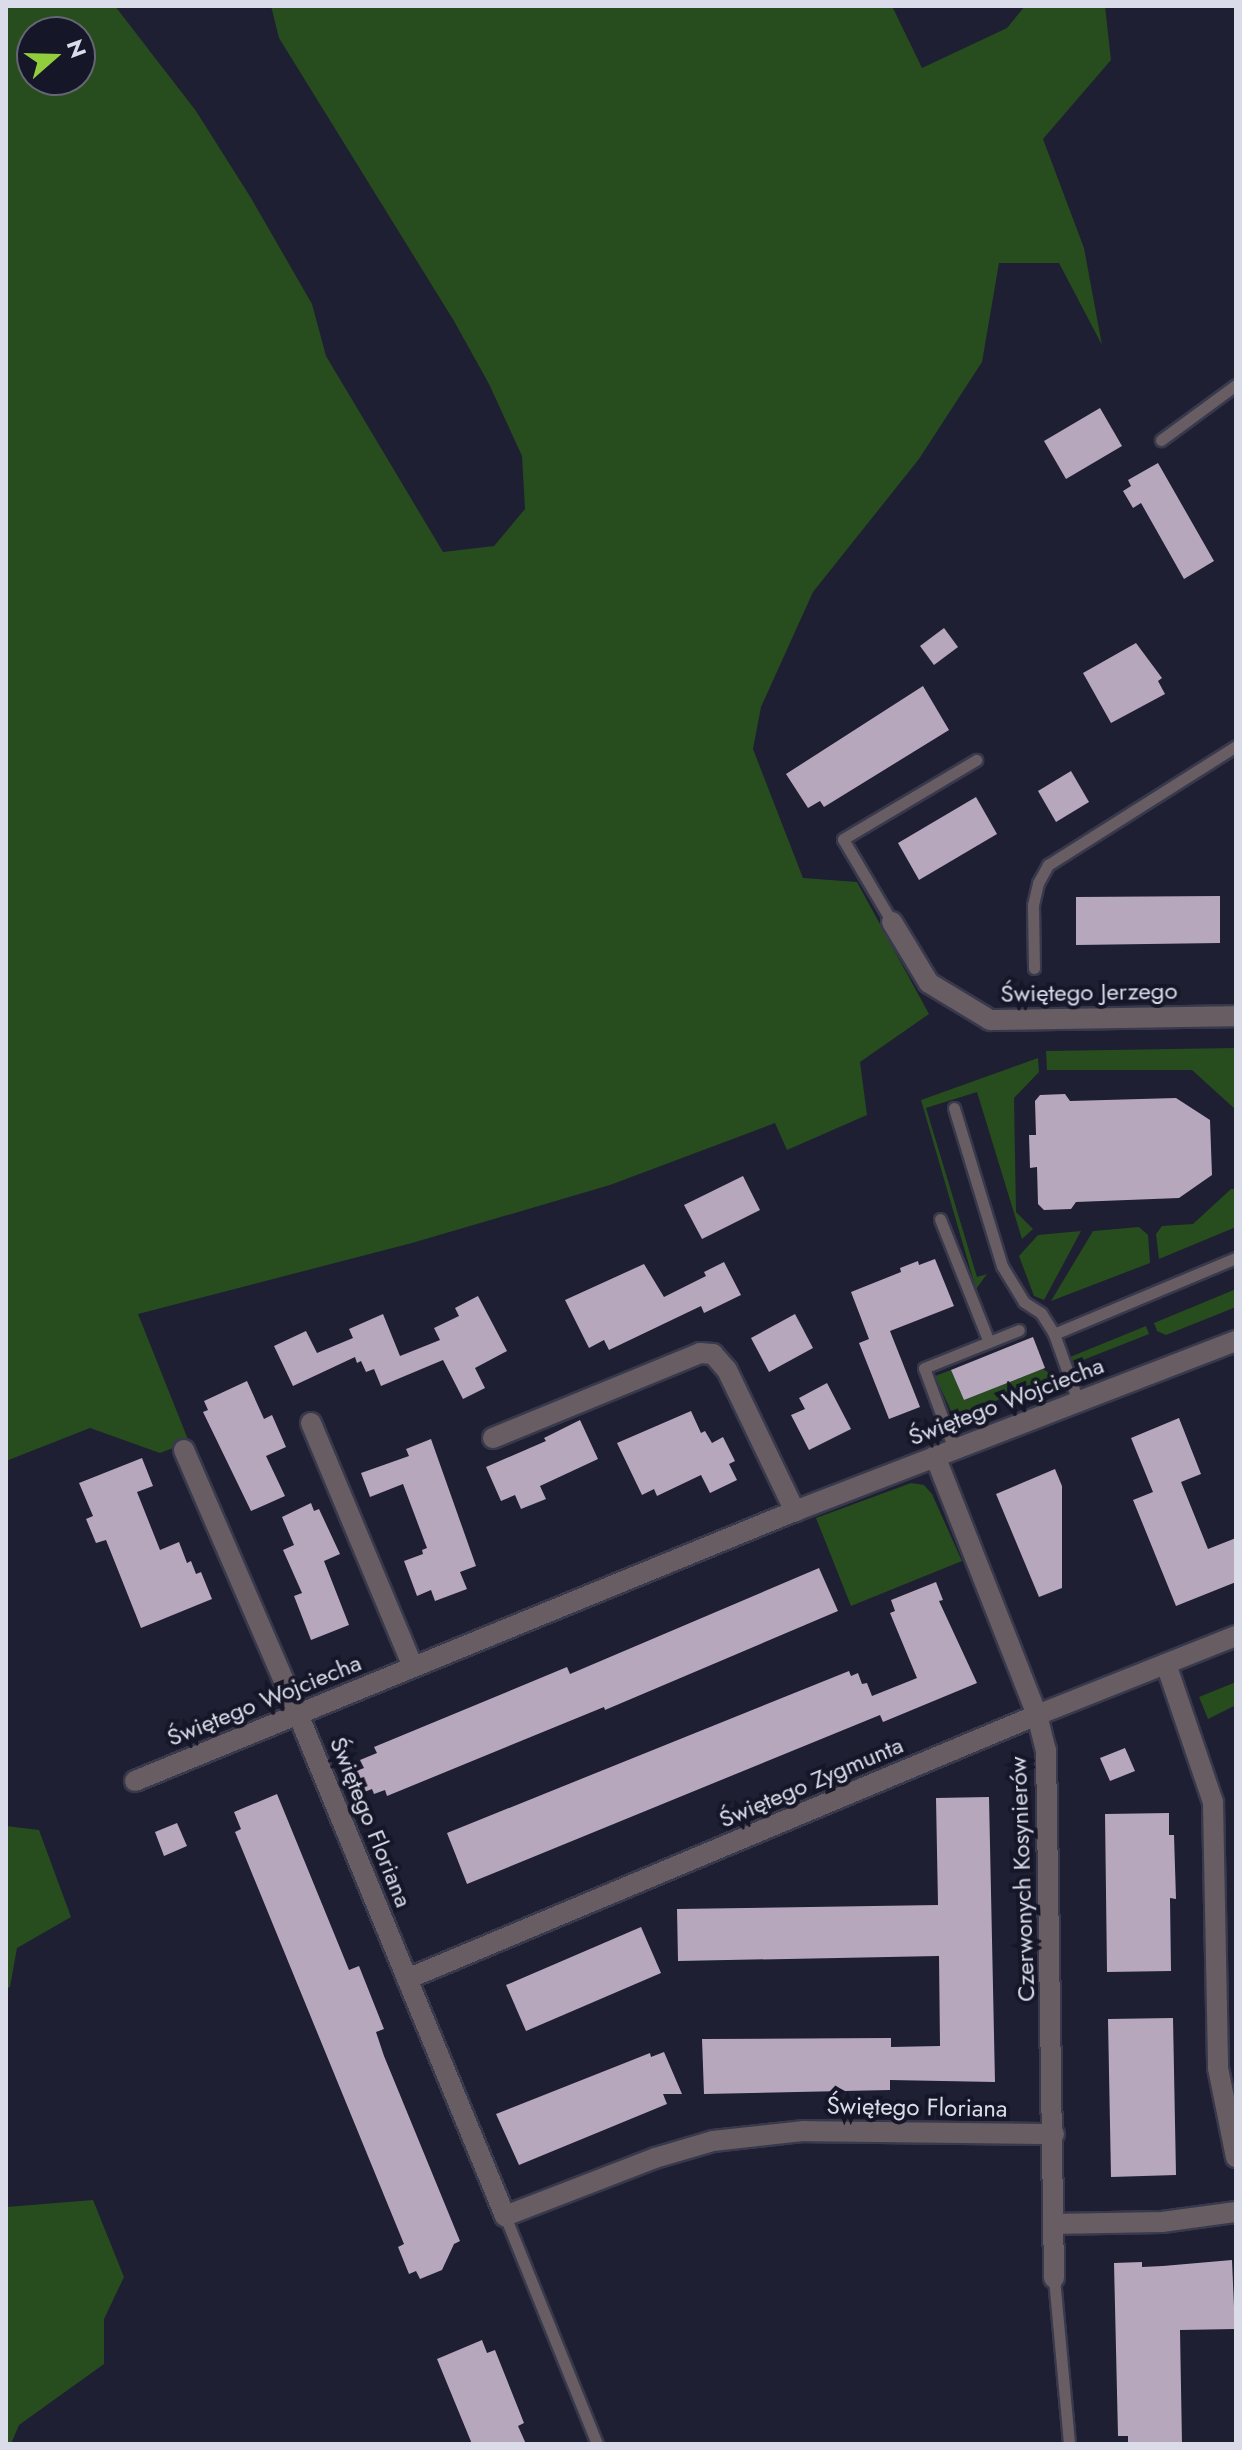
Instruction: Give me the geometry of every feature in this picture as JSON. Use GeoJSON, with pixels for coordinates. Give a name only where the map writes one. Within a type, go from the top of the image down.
{"type":"FeatureCollection","features":[{"type":"Feature","properties":{"kind":"street","name":"Świętego Jerzego"},"geometry":{"type":"LineString","coordinates":[[892,922],[929,983],[990,1020],[1236,1016]]}},
{"type":"Feature","properties":{"kind":"street","name":"Świętego Wojciecha"},"geometry":{"type":"LineString","coordinates":[[135,1781],[795,1511],[1236,1341]]}},
{"type":"Feature","properties":{"kind":"street"},"geometry":{"type":"LineString","coordinates":[[493,1438],[700,1353],[713,1354],[727,1370],[795,1511]]}},
{"type":"Feature","properties":{"kind":"street"},"geometry":{"type":"LineString","coordinates":[[311,1423],[413,1667]]}},
{"type":"Feature","properties":{"kind":"street","name":"Świętego Floriana"},"geometry":{"type":"LineString","coordinates":[[184,1450],[298,1714],[505,2216],[655,2158],[713,2141],[804,2131],[1054,2134]]}},
{"type":"Feature","properties":{"kind":"street","name":"Czerwonych Kosynierów"},"geometry":{"type":"LineString","coordinates":[[945,1453],[1037,1715],[1046,1750],[1049,1789],[1054,2278]]}},
{"type":"Feature","properties":{"kind":"street","name":"Świętego Zygmunta"},"geometry":{"type":"LineString","coordinates":[[407,1979],[1037,1715],[1236,1636]]}},
{"type":"Feature","properties":{"kind":"street"},"geometry":{"type":"LineString","coordinates":[[1166,1664],[1213,1802],[1218,2068],[1236,2157]]}},
{"type":"Feature","properties":{"kind":"street"},"geometry":{"type":"LineString","coordinates":[[1053,2224],[1162,2222],[1236,2212]]}},
{"type":"Feature","properties":{"kind":"lane"},"geometry":{"type":"LineString","coordinates":[[1161,440],[1236,385]]}},
{"type":"Feature","properties":{"kind":"lane"},"geometry":{"type":"LineString","coordinates":[[1034,968],[1033,905],[1038,883],[1048,865],[1236,746]]}},
{"type":"Feature","properties":{"kind":"lane"},"geometry":{"type":"LineString","coordinates":[[892,922],[843,839],[976,760]]}},
{"type":"Feature","properties":{"kind":"lane"},"geometry":{"type":"LineString","coordinates":[[954,1108],[1002,1266],[1024,1302],[1041,1313],[1054,1334],[1078,1401]]}},
{"type":"Feature","properties":{"kind":"lane"},"geometry":{"type":"LineString","coordinates":[[940,1219],[989,1342]]}},
{"type":"Feature","properties":{"kind":"lane"},"geometry":{"type":"LineString","coordinates":[[1054,1334],[1236,1258]]}},
{"type":"Feature","properties":{"kind":"lane"},"geometry":{"type":"LineString","coordinates":[[945,1453],[924,1368],[1019,1330]]}},
{"type":"Feature","properties":{"kind":"lane","name":"Świętego Floriana"},"geometry":{"type":"LineString","coordinates":[[505,2216],[597,2444]]}},
{"type":"Feature","properties":{"kind":"lane","name":"Czerwonych Kosynierów"},"geometry":{"type":"LineString","coordinates":[[1054,2278],[1069,2444]]}},
{"type":"Feature","properties":{"kind":"green space"},"geometry":{"type":"Polygon","coordinates":[[[6,6],[115,6],[196,111],[251,198],[312,304],[326,356],[443,552],[494,546],[525,509],[522,456],[489,384],[454,321],[279,38],[271,6],[892,6],[922,68],[1007,28],[1025,6],[1105,6],[1111,60],[1043,139],[1084,248],[1102,345],[1059,263],[999,263],[982,362],[919,459],[813,592],[761,707],[753,749],[803,878],[857,882],[929,1014],[860,1062],[867,1115],[787,1150],[775,1123],[610,1185],[412,1243],[138,1314],[189,1442],[160,1453],[90,1428],[6,1461],[6,6]]]}},
{"type":"Feature","properties":{"kind":"green space"},"geometry":{"type":"Polygon","coordinates":[[[1236,1048],[1236,1110],[1192,1070],[1047,1070],[1046,1051],[1236,1048]]]}},
{"type":"Feature","properties":{"kind":"green space"},"geometry":{"type":"Polygon","coordinates":[[[1038,1058],[1039,1072],[1014,1098],[1016,1212],[1033,1229],[1022,1239],[977,1092],[926,1108],[977,1277],[987,1274],[976,1289],[921,1100],[1038,1058]]]}},
{"type":"Feature","properties":{"kind":"green space"},"geometry":{"type":"Polygon","coordinates":[[[1231,1189],[1236,1189],[1236,1227],[1159,1259],[1156,1234],[1162,1226],[1193,1224],[1231,1189]]]}},
{"type":"Feature","properties":{"kind":"green space"},"geometry":{"type":"Polygon","coordinates":[[[1139,1227],[1148,1235],[1150,1263],[1051,1301],[1093,1231],[1139,1227]]]}},
{"type":"Feature","properties":{"kind":"green space"},"geometry":{"type":"Polygon","coordinates":[[[1081,1231],[1044,1300],[1034,1296],[1019,1256],[1038,1235],[1081,1231]]]}},
{"type":"Feature","properties":{"kind":"green space"},"geometry":{"type":"Polygon","coordinates":[[[1236,1289],[1236,1307],[1166,1335],[1157,1331],[1154,1323],[1236,1289]]]}},
{"type":"Feature","properties":{"kind":"green space"},"geometry":{"type":"Polygon","coordinates":[[[1146,1326],[1149,1334],[1073,1364],[1070,1357],[1146,1326]]]}},
{"type":"Feature","properties":{"kind":"green space"},"geometry":{"type":"Polygon","coordinates":[[[1043,1369],[1055,1377],[978,1408],[973,1418],[957,1424],[935,1376],[951,1370],[964,1400],[1043,1369]]]}},
{"type":"Feature","properties":{"kind":"green space"},"geometry":{"type":"Polygon","coordinates":[[[911,1483],[924,1485],[932,1494],[962,1561],[851,1606],[816,1518],[911,1483]]]}},
{"type":"Feature","properties":{"kind":"green space"},"geometry":{"type":"Polygon","coordinates":[[[1236,1682],[1236,1705],[1208,1719],[1199,1697],[1236,1682]]]}},
{"type":"Feature","properties":{"kind":"green space"},"geometry":{"type":"Polygon","coordinates":[[[6,1826],[39,1830],[71,1917],[17,1948],[10,1987],[6,1989],[6,1826]]]}},
{"type":"Feature","properties":{"kind":"green space"},"geometry":{"type":"Polygon","coordinates":[[[93,2200],[124,2277],[104,2319],[104,2364],[19,2425],[11,2444],[6,2444],[6,2207],[93,2200]]]}},
{"type":"Feature","properties":{"kind":"building"},"geometry":{"type":"Polygon","coordinates":[[[1100,408],[1122,446],[1066,479],[1044,441],[1100,408]]]}},
{"type":"Feature","properties":{"kind":"building"},"geometry":{"type":"Polygon","coordinates":[[[1158,463],[1214,561],[1184,579],[1141,503],[1133,508],[1123,491],[1131,486],[1128,480],[1158,463]]]}},
{"type":"Feature","properties":{"kind":"building"},"geometry":{"type":"Polygon","coordinates":[[[944,628],[958,647],[934,665],[920,646],[944,628]]]}},
{"type":"Feature","properties":{"kind":"building"},"geometry":{"type":"Polygon","coordinates":[[[1136,643],[1162,678],[1158,681],[1165,694],[1111,723],[1083,673],[1136,643]]]}},
{"type":"Feature","properties":{"kind":"building"},"geometry":{"type":"Polygon","coordinates":[[[923,686],[949,730],[824,807],[820,801],[808,808],[786,774],[923,686]]]}},
{"type":"Feature","properties":{"kind":"building"},"geometry":{"type":"Polygon","coordinates":[[[1071,771],[1089,802],[1056,822],[1038,791],[1071,771]]]}},
{"type":"Feature","properties":{"kind":"building"},"geometry":{"type":"Polygon","coordinates":[[[976,797],[997,834],[919,880],[898,843],[976,797]]]}},
{"type":"Feature","properties":{"kind":"building"},"geometry":{"type":"Polygon","coordinates":[[[1220,896],[1220,943],[1076,945],[1076,897],[1220,896]]]}},
{"type":"Feature","properties":{"kind":"building"},"geometry":{"type":"Polygon","coordinates":[[[1065,1094],[1070,1101],[1176,1098],[1210,1120],[1212,1175],[1179,1198],[1076,1202],[1071,1209],[1044,1210],[1038,1204],[1037,1167],[1030,1168],[1029,1135],[1036,1135],[1035,1101],[1040,1095],[1065,1094]]]}},
{"type":"Feature","properties":{"kind":"building"},"geometry":{"type":"Polygon","coordinates":[[[743,1176],[760,1210],[702,1239],[684,1205],[743,1176]]]}},
{"type":"Feature","properties":{"kind":"building"},"geometry":{"type":"Polygon","coordinates":[[[935,1259],[954,1306],[890,1331],[920,1407],[889,1419],[859,1343],[869,1339],[851,1292],[901,1272],[900,1268],[935,1259]]]}},
{"type":"Feature","properties":{"kind":"building"},"geometry":{"type":"Polygon","coordinates":[[[724,1262],[741,1295],[704,1313],[701,1306],[609,1350],[604,1340],[589,1348],[565,1300],[644,1264],[664,1297],[706,1276],[704,1272],[724,1262]]]}},
{"type":"Feature","properties":{"kind":"building"},"geometry":{"type":"Polygon","coordinates":[[[478,1296],[507,1351],[475,1368],[485,1388],[463,1399],[443,1360],[381,1386],[374,1369],[366,1372],[361,1361],[357,1363],[355,1357],[293,1386],[274,1346],[306,1331],[317,1353],[353,1338],[349,1329],[383,1314],[400,1356],[440,1340],[434,1328],[459,1316],[455,1308],[478,1296]]]}},
{"type":"Feature","properties":{"kind":"building"},"geometry":{"type":"Polygon","coordinates":[[[795,1314],[813,1348],[769,1372],[751,1338],[795,1314]]]}},
{"type":"Feature","properties":{"kind":"building"},"geometry":{"type":"Polygon","coordinates":[[[1033,1337],[1045,1368],[964,1400],[951,1370],[1033,1337]]]}},
{"type":"Feature","properties":{"kind":"building"},"geometry":{"type":"Polygon","coordinates":[[[247,1381],[264,1419],[272,1415],[286,1447],[266,1456],[285,1496],[251,1511],[203,1412],[208,1410],[204,1401],[247,1381]]]}},
{"type":"Feature","properties":{"kind":"building"},"geometry":{"type":"Polygon","coordinates":[[[827,1383],[851,1429],[809,1450],[791,1415],[805,1409],[799,1398],[827,1383]]]}},
{"type":"Feature","properties":{"kind":"building"},"geometry":{"type":"Polygon","coordinates":[[[691,1411],[701,1433],[705,1431],[712,1443],[723,1437],[735,1461],[729,1464],[737,1480],[710,1493],[701,1475],[657,1496],[654,1489],[642,1495],[617,1443],[691,1411]]]}},
{"type":"Feature","properties":{"kind":"building"},"geometry":{"type":"Polygon","coordinates":[[[1179,1418],[1201,1474],[1181,1482],[1208,1549],[1236,1538],[1236,1582],[1176,1606],[1133,1500],[1153,1492],[1131,1438],[1179,1418]]]}},
{"type":"Feature","properties":{"kind":"building"},"geometry":{"type":"Polygon","coordinates":[[[580,1420],[598,1459],[540,1486],[546,1499],[521,1509],[515,1495],[501,1501],[486,1467],[546,1441],[544,1438],[580,1420]]]}},
{"type":"Feature","properties":{"kind":"building"},"geometry":{"type":"Polygon","coordinates":[[[431,1439],[476,1566],[460,1572],[467,1589],[435,1601],[431,1590],[417,1596],[404,1561],[423,1554],[422,1550],[427,1548],[403,1484],[370,1497],[361,1473],[409,1456],[406,1449],[431,1439]]]}},
{"type":"Feature","properties":{"kind":"building"},"geometry":{"type":"Polygon","coordinates":[[[142,1458],[153,1486],[137,1492],[160,1550],[179,1542],[187,1563],[191,1561],[196,1574],[201,1572],[212,1599],[141,1628],[106,1540],[96,1543],[86,1519],[93,1516],[79,1483],[142,1458]]]}},
{"type":"Feature","properties":{"kind":"building"},"geometry":{"type":"Polygon","coordinates":[[[1055,1469],[1062,1486],[1062,1588],[1039,1597],[996,1494],[1055,1469]]]}},
{"type":"Feature","properties":{"kind":"building"},"geometry":{"type":"Polygon","coordinates":[[[311,1503],[314,1511],[319,1509],[340,1554],[324,1561],[349,1625],[311,1640],[294,1596],[302,1593],[283,1550],[294,1545],[282,1517],[311,1503]]]}},
{"type":"Feature","properties":{"kind":"building"},"geometry":{"type":"Polygon","coordinates":[[[819,1568],[838,1611],[605,1710],[604,1707],[387,1796],[385,1790],[374,1794],[372,1789],[359,1794],[351,1773],[364,1768],[360,1760],[377,1753],[374,1747],[567,1667],[570,1674],[819,1568]]]}},
{"type":"Feature","properties":{"kind":"building"},"geometry":{"type":"Polygon","coordinates":[[[936,1582],[943,1600],[939,1601],[977,1683],[883,1722],[880,1715],[467,1884],[447,1833],[849,1671],[851,1676],[858,1673],[862,1684],[867,1683],[872,1696],[917,1678],[890,1613],[895,1611],[891,1600],[936,1582]]]}},
{"type":"Feature","properties":{"kind":"building"},"geometry":{"type":"Polygon","coordinates":[[[1125,1748],[1135,1771],[1110,1781],[1100,1758],[1125,1748]]]}},
{"type":"Feature","properties":{"kind":"building"},"geometry":{"type":"Polygon","coordinates":[[[277,1794],[349,1970],[359,1966],[384,2029],[376,2032],[384,2056],[460,2241],[454,2244],[442,2270],[420,2279],[416,2271],[409,2274],[398,2247],[404,2244],[235,1832],[241,1829],[234,1812],[277,1794]]]}},
{"type":"Feature","properties":{"kind":"building"},"geometry":{"type":"Polygon","coordinates":[[[989,1797],[995,2082],[890,2080],[890,2090],[704,2094],[702,2039],[891,2038],[891,2047],[940,2046],[939,1956],[678,1961],[677,1909],[938,1905],[936,1798],[989,1797]]]}},
{"type":"Feature","properties":{"kind":"building"},"geometry":{"type":"Polygon","coordinates":[[[1169,1813],[1169,1835],[1174,1835],[1176,1899],[1170,1898],[1171,1971],[1107,1972],[1105,1814],[1169,1813]]]}},
{"type":"Feature","properties":{"kind":"building"},"geometry":{"type":"Polygon","coordinates":[[[177,1823],[187,1846],[164,1856],[155,1832],[177,1823]]]}},
{"type":"Feature","properties":{"kind":"building"},"geometry":{"type":"Polygon","coordinates":[[[641,1927],[661,1973],[526,2031],[506,1985],[641,1927]]]}},
{"type":"Feature","properties":{"kind":"building"},"geometry":{"type":"Polygon","coordinates":[[[1173,2018],[1176,2175],[1111,2177],[1108,2019],[1173,2018]]]}},
{"type":"Feature","properties":{"kind":"building"},"geometry":{"type":"Polygon","coordinates":[[[664,2052],[682,2094],[663,2094],[667,2104],[519,2165],[496,2114],[650,2053],[651,2057],[664,2052]]]}},
{"type":"Feature","properties":{"kind":"building"},"geometry":{"type":"Polygon","coordinates":[[[1232,2260],[1235,2329],[1180,2330],[1182,2444],[1128,2444],[1128,2436],[1118,2436],[1114,2263],[1142,2262],[1142,2267],[1232,2260]]]}},
{"type":"Feature","properties":{"kind":"building"},"geometry":{"type":"Polygon","coordinates":[[[482,2340],[487,2353],[495,2350],[524,2423],[518,2426],[526,2444],[472,2444],[437,2359],[482,2340]]]}}]}
